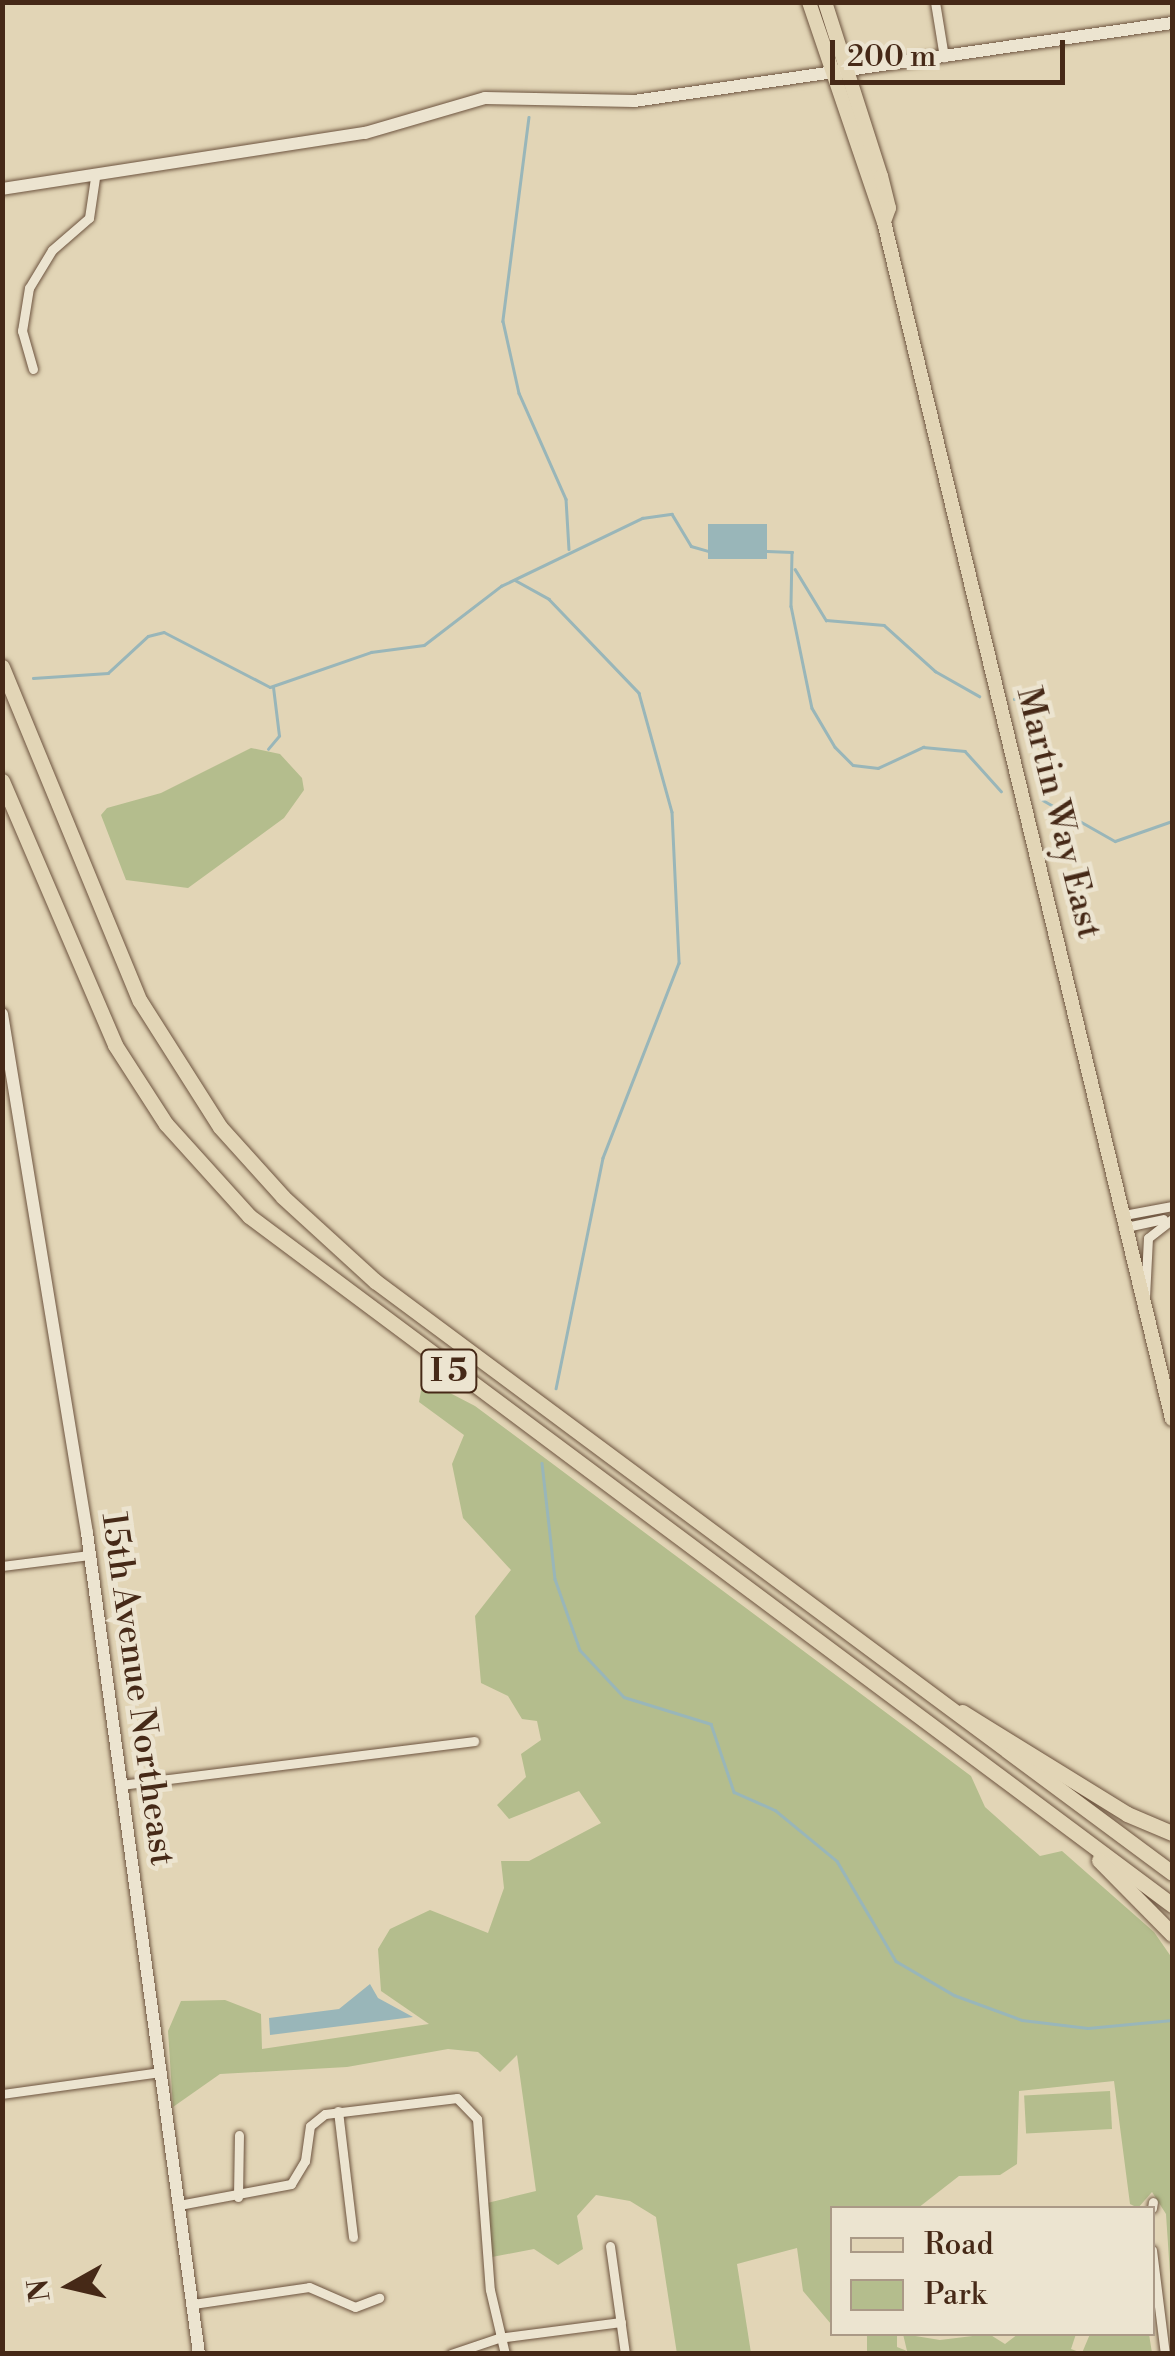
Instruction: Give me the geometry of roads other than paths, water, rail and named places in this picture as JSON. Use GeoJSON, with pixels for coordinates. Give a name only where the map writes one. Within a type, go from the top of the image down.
{"type":"FeatureCollection","features":[{"type":"Feature","properties":{"kind":"highway","name":"I 5"},"geometry":{"type":"LineString","coordinates":[[2,666],[123,970],[194,1091],[251,1164],[375,1281],[1172,1873]]}},
{"type":"Feature","properties":{"kind":"highway","name":"I 5"},"geometry":{"type":"LineString","coordinates":[[2,780],[115,1045],[166,1124],[227,1194],[320,1276],[1172,1904]]}},
{"type":"Feature","properties":{"kind":"highway"},"geometry":{"type":"LineString","coordinates":[[953,1710],[980,1716],[1126,1814],[1172,1832]]}},
{"type":"Feature","properties":{"kind":"highway"},"geometry":{"type":"LineString","coordinates":[[1060,1822],[1172,1934]]}},
{"type":"Feature","properties":{"kind":"main road","name":"Martin Way East"},"geometry":{"type":"LineString","coordinates":[[808,2],[842,72]]}},
{"type":"Feature","properties":{"kind":"main road","name":"Martin Way East"},"geometry":{"type":"LineString","coordinates":[[825,2],[842,72],[889,208],[884,222],[1172,1419]]}},
{"type":"Feature","properties":{"kind":"street"},"geometry":{"type":"LineString","coordinates":[[935,2],[944,57]]}},
{"type":"Feature","properties":{"kind":"street"},"geometry":{"type":"LineString","coordinates":[[2,189],[95,178],[390,128],[506,96],[601,104],[1172,23]]}},
{"type":"Feature","properties":{"kind":"street"},"geometry":{"type":"LineString","coordinates":[[33,369],[22,331],[29,288],[52,250],[90,218],[95,178]]}},
{"type":"Feature","properties":{"kind":"street","name":"15th Avenue Northeast"},"geometry":{"type":"LineString","coordinates":[[2,1014],[10,1034],[89,1555],[199,2354]]}},
{"type":"Feature","properties":{"kind":"street"},"geometry":{"type":"LineString","coordinates":[[1125,1221],[1172,1206]]}},
{"type":"Feature","properties":{"kind":"street"},"geometry":{"type":"LineString","coordinates":[[1125,1221],[1172,1219]]}},
{"type":"Feature","properties":{"kind":"street"},"geometry":{"type":"LineString","coordinates":[[1145,1300],[1148,1238],[1172,1219]]}},
{"type":"Feature","properties":{"kind":"street"},"geometry":{"type":"LineString","coordinates":[[2,1566],[89,1555]]}},
{"type":"Feature","properties":{"kind":"street"},"geometry":{"type":"LineString","coordinates":[[121,1785],[474,1741]]}},
{"type":"Feature","properties":{"kind":"street"},"geometry":{"type":"LineString","coordinates":[[2,2094],[161,2072]]}},
{"type":"Feature","properties":{"kind":"street"},"geometry":{"type":"LineString","coordinates":[[179,2204],[238,2197],[290,2184],[305,2161],[310,2126],[338,2111],[445,2096],[464,2101],[477,2119],[498,2338],[505,2354]]}},
{"type":"Feature","properties":{"kind":"street"},"geometry":{"type":"LineString","coordinates":[[338,2111],[353,2237]]}},
{"type":"Feature","properties":{"kind":"street"},"geometry":{"type":"LineString","coordinates":[[238,2197],[239,2135]]}},
{"type":"Feature","properties":{"kind":"street"},"geometry":{"type":"LineString","coordinates":[[610,2246],[625,2354]]}},
{"type":"Feature","properties":{"kind":"street"},"geometry":{"type":"LineString","coordinates":[[1155,2274],[1165,2354]]}},
{"type":"Feature","properties":{"kind":"street"},"geometry":{"type":"LineString","coordinates":[[193,2304],[309,2288],[355,2307],[378,2298]]}},
{"type":"Feature","properties":{"kind":"street"},"geometry":{"type":"LineString","coordinates":[[451,2354],[498,2338],[620,2322]]}},
{"type":"Feature","properties":{"kind":"water"},"geometry":{"type":"Polygon","coordinates":[[[708,524],[767,524],[767,559],[708,559],[708,524]]]}},
{"type":"Feature","properties":{"kind":"water"},"geometry":{"type":"Polygon","coordinates":[[[370,1984],[378,1998],[413,2017],[270,2035],[269,2018],[339,2009],[370,1984]]]}},
{"type":"Feature","properties":{"kind":"waterway"},"geometry":{"type":"LineString","coordinates":[[529,117],[503,321],[519,393],[566,499],[569,549]]}},
{"type":"Feature","properties":{"kind":"waterway"},"geometry":{"type":"LineString","coordinates":[[33,678],[108,673],[148,636],[164,632],[270,687],[371,652],[424,645],[501,586],[642,518],[672,514],[691,546],[709,551]]}},
{"type":"Feature","properties":{"kind":"waterway"},"geometry":{"type":"LineString","coordinates":[[767,551],[792,552],[791,606],[812,708],[835,747],[853,765],[878,768],[923,747],[965,751],[1001,791]]}},
{"type":"Feature","properties":{"kind":"waterway"},"geometry":{"type":"LineString","coordinates":[[795,569],[826,620],[884,625],[935,671],[979,696]]}},
{"type":"Feature","properties":{"kind":"waterway"},"geometry":{"type":"LineString","coordinates":[[515,580],[549,599],[639,693],[672,812],[679,963],[603,1158],[556,1388]]}},
{"type":"Feature","properties":{"kind":"waterway"},"geometry":{"type":"LineString","coordinates":[[268,749],[279,736],[273,687]]}},
{"type":"Feature","properties":{"kind":"waterway"},"geometry":{"type":"LineString","coordinates":[[1014,699],[1026,697]]}},
{"type":"Feature","properties":{"kind":"waterway"},"geometry":{"type":"LineString","coordinates":[[1041,799],[1115,841],[1172,821]]}},
{"type":"Feature","properties":{"kind":"waterway"},"geometry":{"type":"LineString","coordinates":[[542,1463],[555,1579],[580,1650],[624,1697],[711,1724],[734,1792],[775,1810],[837,1861],[896,1961],[954,1995],[1022,2020],[1088,2028],[1172,2020]]}}]}
